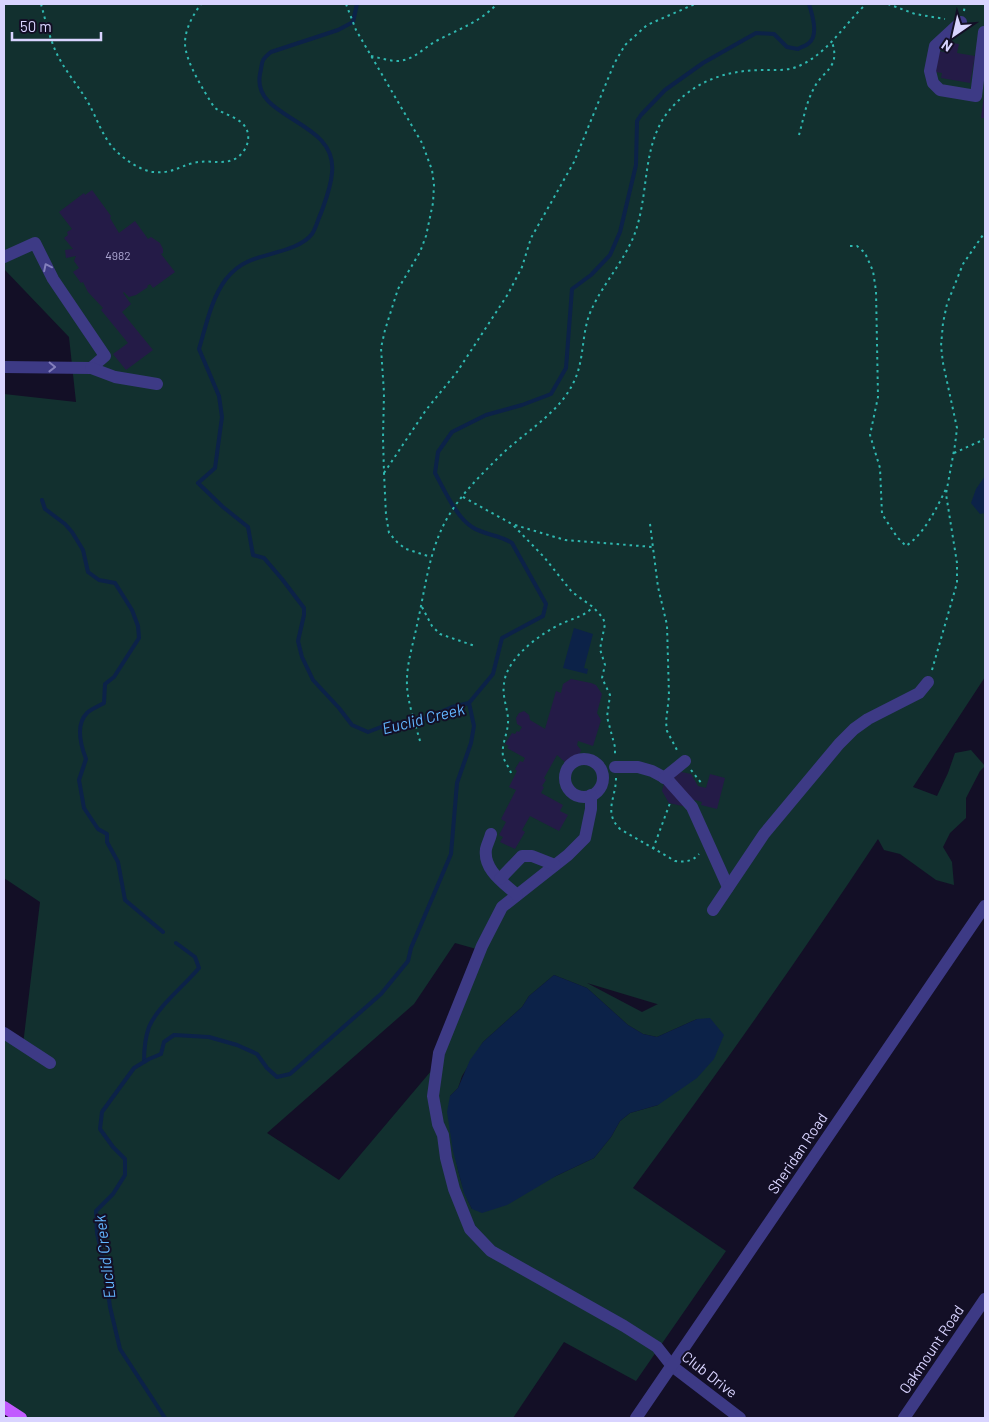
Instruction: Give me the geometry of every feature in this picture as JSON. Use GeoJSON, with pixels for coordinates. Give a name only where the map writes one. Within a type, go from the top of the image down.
{"type":"FeatureCollection","features":[{"type":"Feature","properties":{"kind":"main road"},"geometry":{"type":"LineString","coordinates":[[4,1407],[22,1418]]}},
{"type":"Feature","properties":{"kind":"street"},"geometry":{"type":"LineString","coordinates":[[962,22],[936,46],[930,71],[933,83],[940,90],[976,96],[984,32]]}},
{"type":"Feature","properties":{"kind":"street"},"geometry":{"type":"LineString","coordinates":[[4,258],[35,243],[53,279],[105,356],[91,368]]}},
{"type":"Feature","properties":{"kind":"street"},"geometry":{"type":"LineString","coordinates":[[4,367],[91,368],[115,377],[157,384]]}},
{"type":"Feature","properties":{"kind":"street"},"geometry":{"type":"LineString","coordinates":[[713,910],[764,834],[839,744],[868,718],[918,693],[928,682]]}},
{"type":"Feature","properties":{"kind":"street"},"geometry":{"type":"LineString","coordinates":[[664,778],[685,761]]}},
{"type":"Feature","properties":{"kind":"street"},"geometry":{"type":"LineString","coordinates":[[615,767],[638,767],[652,771],[664,778],[692,807],[728,887]]}},
{"type":"Feature","properties":{"kind":"street","name":"Club Drive"},"geometry":{"type":"LineString","coordinates":[[591,795],[591,809],[585,838],[556,865],[502,907],[482,946],[439,1053],[433,1096],[438,1124],[443,1135],[446,1158],[454,1189],[470,1229],[492,1252],[624,1326],[657,1347],[672,1366],[740,1418]]}},
{"type":"Feature","properties":{"kind":"street"},"geometry":{"type":"LineString","coordinates":[[491,834],[486,850],[486,859],[491,870],[517,895]]}},
{"type":"Feature","properties":{"kind":"street"},"geometry":{"type":"LineString","coordinates":[[500,879],[522,856],[532,856],[556,865]]}},
{"type":"Feature","properties":{"kind":"street","name":"Sheridan Road"},"geometry":{"type":"LineString","coordinates":[[636,1418],[985,906]]}},
{"type":"Feature","properties":{"kind":"street"},"geometry":{"type":"LineString","coordinates":[[4,1033],[50,1063]]}},
{"type":"Feature","properties":{"kind":"street","name":"Oakmount Road"},"geometry":{"type":"LineString","coordinates":[[904,1418],[985,1299]]}},
{"type":"Feature","properties":{"kind":"path"},"geometry":{"type":"LineString","coordinates":[[41,4],[51,40],[58,56],[72,80],[85,97],[97,121],[116,151],[140,168],[151,172],[172,172],[193,163],[227,162],[233,160],[246,148],[248,141],[248,134],[242,122],[218,111],[214,107],[192,67],[185,41],[188,29],[201,4]]}},
{"type":"Feature","properties":{"kind":"path"},"geometry":{"type":"LineString","coordinates":[[371,56],[398,61],[410,58],[419,54],[438,40],[473,24],[497,4]]}},
{"type":"Feature","properties":{"kind":"path"},"geometry":{"type":"LineString","coordinates":[[384,474],[426,410],[457,372],[508,294],[522,267],[531,238],[574,162],[614,64],[625,45],[647,26],[695,4]]}},
{"type":"Feature","properties":{"kind":"path"},"geometry":{"type":"LineString","coordinates":[[420,741],[407,688],[407,676],[431,557],[441,529],[452,510],[476,479],[504,452],[557,407],[573,384],[579,368],[586,322],[600,292],[635,233],[645,191],[649,154],[653,140],[667,113],[689,91],[702,82],[717,76],[750,70],[782,69],[800,66],[832,42],[866,4]]}},
{"type":"Feature","properties":{"kind":"path"},"geometry":{"type":"LineString","coordinates":[[888,4],[915,14],[962,22]]}},
{"type":"Feature","properties":{"kind":"path"},"geometry":{"type":"LineString","coordinates":[[346,5],[356,30],[422,144],[432,170],[434,185],[433,204],[426,236],[420,252],[398,289],[381,348],[384,392],[384,474],[386,515],[390,533],[406,549],[431,557]]}},
{"type":"Feature","properties":{"kind":"path"},"geometry":{"type":"LineString","coordinates":[[799,135],[813,89],[831,68],[835,60],[835,50],[832,42]]}},
{"type":"Feature","properties":{"kind":"path"},"geometry":{"type":"LineString","coordinates":[[928,682],[957,583],[957,562],[946,494],[957,428],[943,363],[941,346],[943,323],[947,304],[963,264],[985,232]]}},
{"type":"Feature","properties":{"kind":"path"},"geometry":{"type":"LineString","coordinates":[[850,246],[857,246],[865,253],[873,271],[876,291],[878,397],[870,435],[880,468],[882,514],[897,537],[906,546],[914,540],[924,527],[947,487]]}},
{"type":"Feature","properties":{"kind":"path"},"geometry":{"type":"LineString","coordinates":[[954,453],[985,439]]}},
{"type":"Feature","properties":{"kind":"path"},"geometry":{"type":"LineString","coordinates":[[462,497],[512,524],[539,533],[566,540],[653,547]]}},
{"type":"Feature","properties":{"kind":"path"},"geometry":{"type":"LineString","coordinates":[[512,524],[544,557],[572,592],[593,607],[603,618],[605,624],[600,649],[605,665],[602,678],[610,695],[607,717],[615,747],[616,782],[611,810],[615,824],[627,835],[675,861],[693,860],[699,856],[708,842]]}},
{"type":"Feature","properties":{"kind":"path"},"geometry":{"type":"LineString","coordinates":[[650,524],[658,587],[668,625],[669,696],[666,722],[667,731],[685,761],[702,784]]}},
{"type":"Feature","properties":{"kind":"path"},"geometry":{"type":"LineString","coordinates":[[421,606],[432,626],[440,634],[475,646]]}},
{"type":"Feature","properties":{"kind":"path"},"geometry":{"type":"LineString","coordinates":[[511,773],[503,757],[503,744],[508,726],[503,685],[505,678],[513,662],[533,640],[562,623],[588,613],[593,607]]}},
{"type":"Feature","properties":{"kind":"path"},"geometry":{"type":"LineString","coordinates":[[653,849],[670,803]]}},
{"type":"Feature","properties":{"kind":"green space"},"geometry":{"type":"Polygon","coordinates":[[[4,4],[985,4],[985,677],[913,787],[937,796],[955,753],[971,750],[985,766],[980,771],[966,798],[966,818],[950,833],[943,847],[952,862],[954,885],[936,880],[900,854],[884,850],[878,839],[758,1015],[633,1188],[726,1251],[636,1381],[564,1342],[513,1418],[22,1418],[4,1407],[4,1033],[23,1045],[40,902],[4,878],[4,394],[76,402],[69,337],[4,269],[4,4]],[[455,943],[414,1004],[267,1133],[339,1180],[437,1064],[480,950],[455,943]],[[554,975],[529,996],[522,1007],[483,1042],[462,1076],[458,1088],[450,1096],[455,1154],[461,1182],[472,1209],[556,1176],[594,1158],[611,1137],[620,1121],[630,1113],[658,1105],[697,1019],[657,1037],[643,1034],[628,1025],[587,988],[554,975]],[[587,983],[642,1012],[658,1004],[657,1004],[587,983]]]}},
{"type":"Feature","properties":{"kind":"water"},"geometry":{"type":"Polygon","coordinates":[[[985,476],[985,513],[980,514],[971,503],[976,489],[985,476]]]}},
{"type":"Feature","properties":{"kind":"water"},"geometry":{"type":"Polygon","coordinates":[[[574,628],[593,634],[584,668],[588,669],[587,674],[563,668],[574,628]]]}},
{"type":"Feature","properties":{"kind":"water"},"geometry":{"type":"Polygon","coordinates":[[[554,975],[587,988],[628,1025],[643,1034],[657,1037],[697,1019],[710,1018],[724,1035],[714,1059],[697,1078],[658,1105],[630,1113],[620,1121],[611,1137],[594,1158],[556,1176],[507,1205],[482,1213],[472,1209],[464,1193],[453,1151],[447,1112],[450,1096],[458,1088],[470,1060],[483,1042],[522,1007],[529,996],[554,975]]]}},
{"type":"Feature","properties":{"kind":"building"},"geometry":{"type":"Polygon","coordinates":[[[946,42],[959,44],[957,53],[975,56],[970,83],[941,78],[942,73],[936,72],[939,51],[944,52],[946,42]]]}},
{"type":"Feature","properties":{"kind":"building"},"geometry":{"type":"Polygon","coordinates":[[[984,95],[985,118],[981,118],[984,95]]]}},
{"type":"Feature","properties":{"kind":"building"},"geometry":{"type":"Polygon","coordinates":[[[92,190],[111,216],[110,218],[119,233],[135,221],[148,239],[151,237],[160,243],[163,249],[161,254],[175,272],[153,288],[150,284],[136,295],[129,297],[123,293],[131,304],[122,312],[153,350],[126,370],[113,354],[128,343],[101,310],[103,308],[88,292],[83,282],[81,283],[73,272],[79,268],[74,261],[76,256],[66,258],[65,250],[73,249],[64,238],[68,235],[67,232],[72,229],[59,212],[84,193],[85,195],[92,190]]]}},
{"type":"Feature","properties":{"kind":"building"},"geometry":{"type":"Polygon","coordinates":[[[571,679],[596,685],[602,694],[597,713],[601,720],[593,746],[578,741],[577,745],[581,750],[580,753],[566,763],[557,755],[544,778],[546,780],[542,786],[544,787],[541,793],[563,805],[560,811],[568,815],[559,831],[530,816],[522,830],[525,832],[515,849],[500,842],[503,837],[499,835],[506,822],[501,819],[516,790],[509,787],[517,771],[515,769],[520,761],[523,762],[525,758],[507,748],[509,746],[505,744],[512,733],[519,732],[522,727],[517,724],[516,718],[519,713],[524,711],[529,715],[530,720],[545,729],[556,691],[561,693],[563,684],[571,679]]]}},
{"type":"Feature","properties":{"kind":"building"},"geometry":{"type":"Polygon","coordinates":[[[677,771],[691,774],[698,786],[706,788],[710,774],[725,778],[717,809],[701,805],[702,802],[695,800],[682,806],[669,803],[662,791],[665,779],[677,771]]]}},
{"type":"Feature","properties":{"kind":"waterway","name":"Euclid Creek"},"geometry":{"type":"LineString","coordinates":[[165,1418],[120,1349],[110,1307],[105,1268],[97,1233],[96,1211],[113,1194],[125,1175],[125,1159],[113,1147],[100,1129],[102,1112],[134,1068],[161,1054],[164,1042],[174,1035],[209,1037],[237,1045],[257,1054],[267,1068],[277,1077],[290,1074],[381,994],[408,961],[411,948],[451,854],[457,783],[471,743],[474,726],[469,703],[452,707],[429,717],[381,727],[368,732],[352,725],[313,680],[302,657],[298,641],[304,608],[264,558],[253,555],[248,527],[223,507],[198,483],[215,468],[222,417],[219,396],[199,349],[216,295],[226,279],[241,265],[290,248],[306,240],[312,234],[326,198],[332,173],[330,155],[322,141],[268,101],[261,89],[260,74],[262,61],[271,52],[338,30],[353,22],[357,4]]}},
{"type":"Feature","properties":{"kind":"waterway"},"geometry":{"type":"LineString","coordinates":[[469,703],[493,674],[502,638],[543,616],[546,604],[512,543],[472,527],[456,510],[435,473],[438,452],[452,432],[486,415],[522,405],[551,394],[566,368],[572,289],[591,275],[610,255],[620,232],[636,165],[637,121],[641,115],[665,90],[703,63],[756,33],[774,34],[787,47],[798,49],[808,44],[814,35],[813,19],[809,4]]}},
{"type":"Feature","properties":{"kind":"waterway"},"geometry":{"type":"LineString","coordinates":[[42,500],[45,509],[65,524],[72,532],[83,550],[88,572],[99,580],[115,583],[132,610],[138,626],[139,638],[114,677],[105,684],[104,703],[87,713],[81,723],[80,736],[86,759],[79,780],[84,808],[98,829],[107,834],[107,842],[118,862],[125,900],[163,932]]}},
{"type":"Feature","properties":{"kind":"waterway"},"geometry":{"type":"LineString","coordinates":[[144,1062],[147,1036],[153,1019],[158,1011],[199,968],[195,957],[176,943]]}}]}
